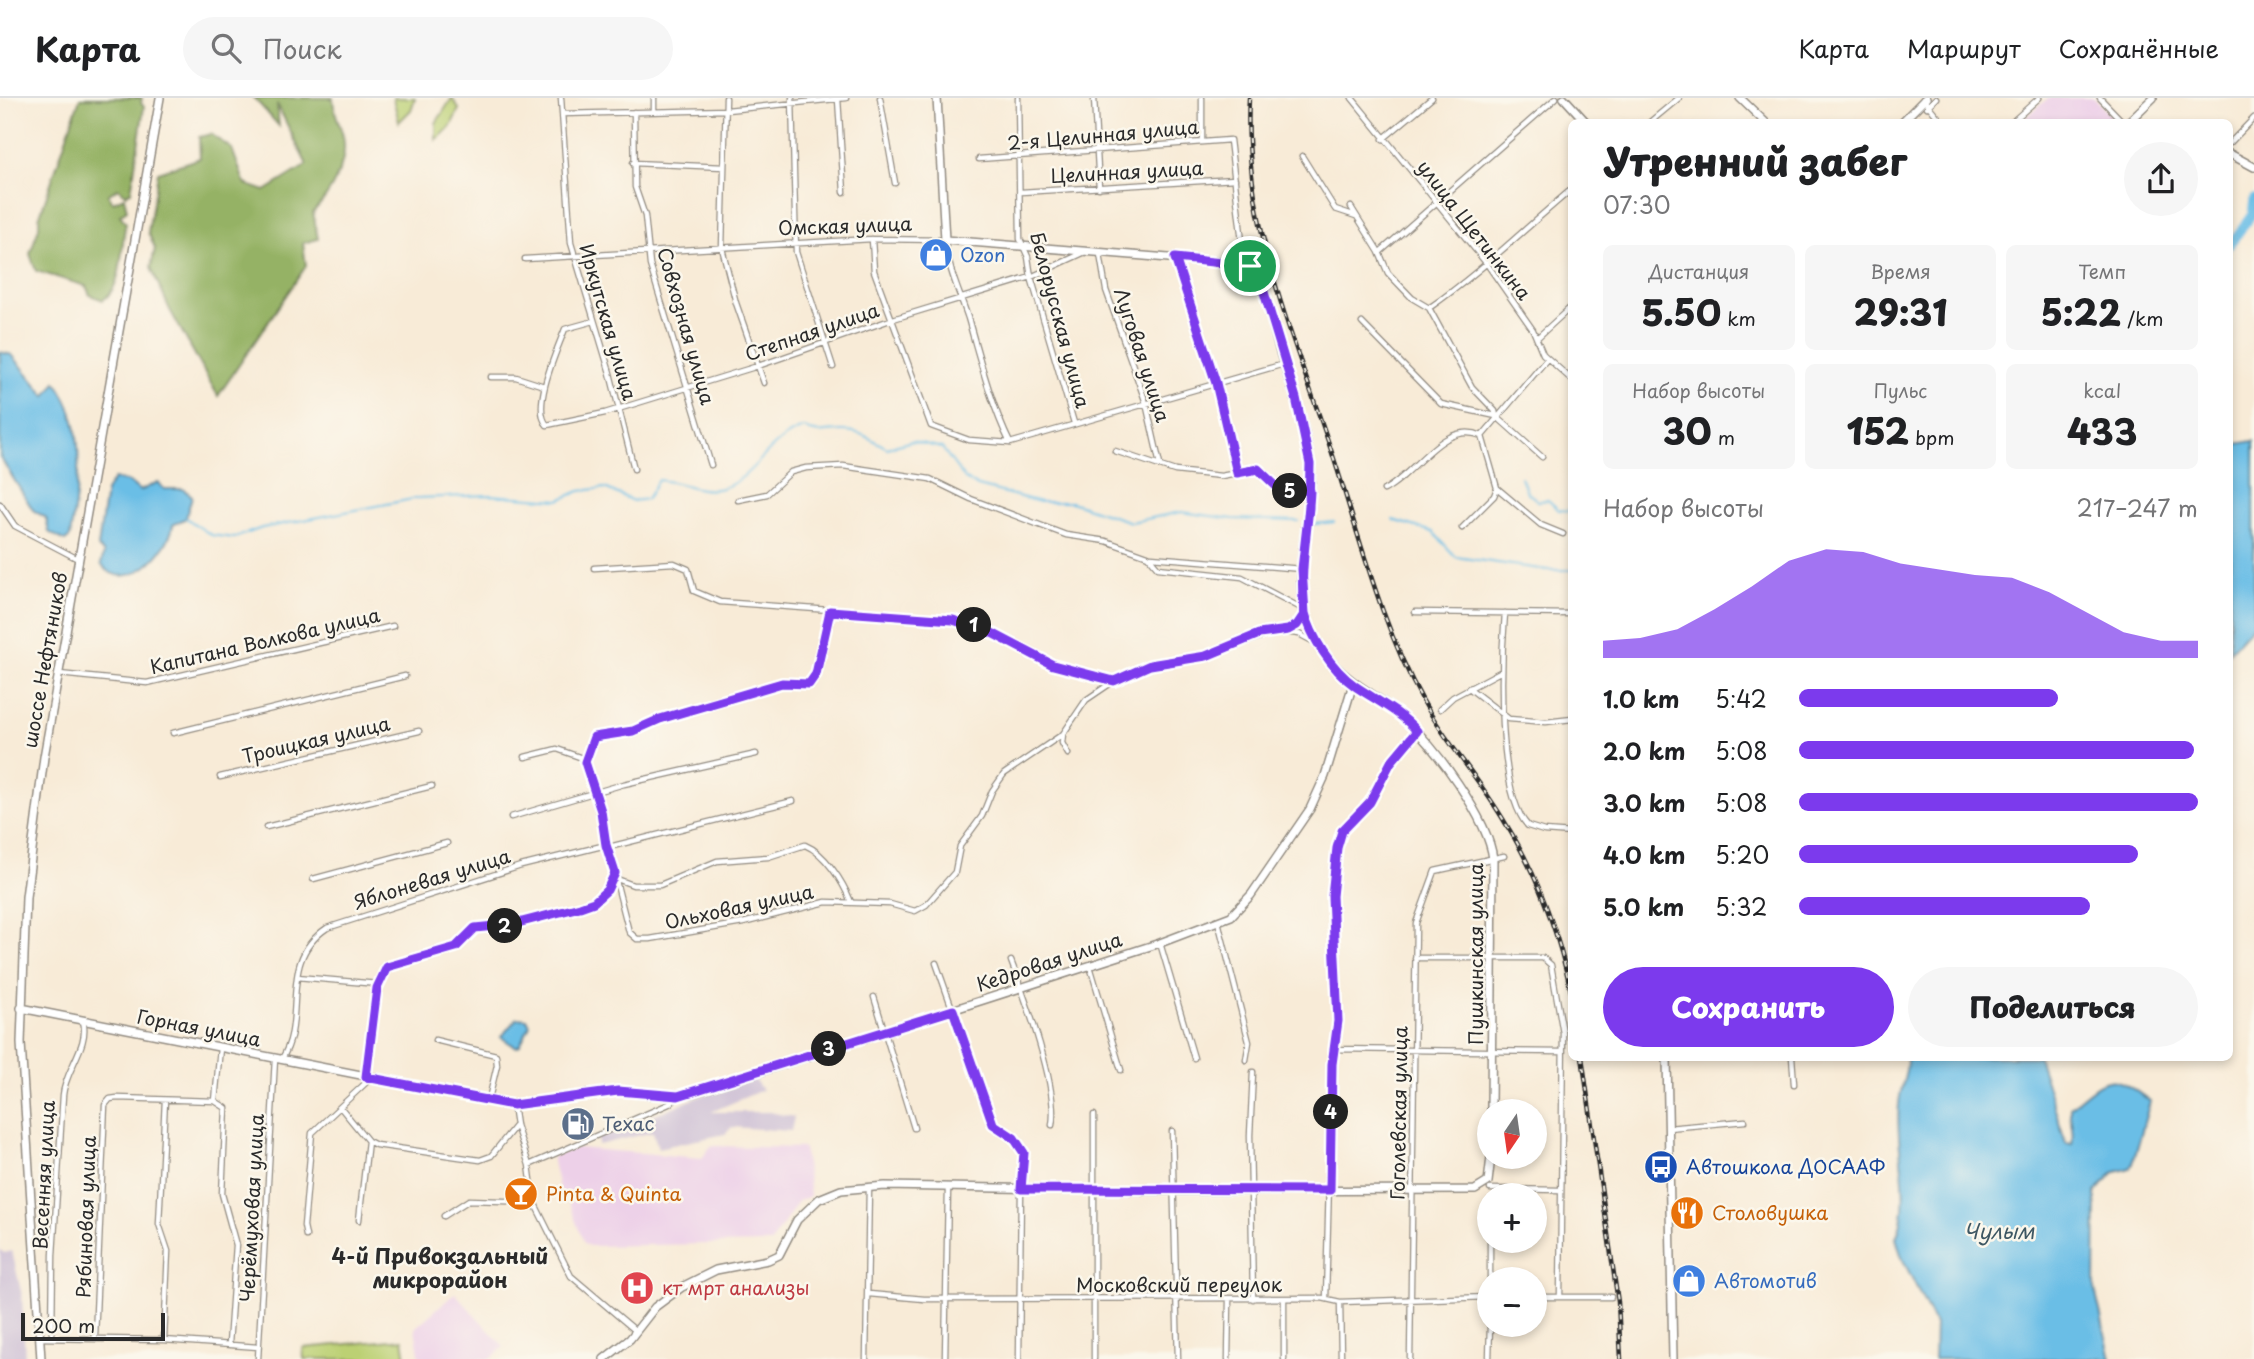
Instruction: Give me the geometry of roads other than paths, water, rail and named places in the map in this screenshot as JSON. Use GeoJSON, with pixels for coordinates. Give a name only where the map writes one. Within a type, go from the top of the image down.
{"type":"FeatureCollection","features":[{"type":"Feature","properties":{"kind":"street","name":"шоссе Нефтяников"},"geometry":{"type":"LineString","coordinates":[[41,1359],[23,1095],[21,1008],[26,897],[37,800],[58,674],[160,98]]}},
{"type":"Feature","properties":{"kind":"street","name":"Иркутская улица"},"geometry":{"type":"LineString","coordinates":[[561,98],[570,237],[634,469]]}},
{"type":"Feature","properties":{"kind":"street"},"geometry":{"type":"LineString","coordinates":[[654,98],[654,110]]}},
{"type":"Feature","properties":{"kind":"street"},"geometry":{"type":"LineString","coordinates":[[726,98],[722,248],[764,383]]}},
{"type":"Feature","properties":{"kind":"street"},"geometry":{"type":"LineString","coordinates":[[562,114],[727,110],[792,101],[846,98]]}},
{"type":"Feature","properties":{"kind":"street"},"geometry":{"type":"LineString","coordinates":[[880,98],[895,183]]}},
{"type":"Feature","properties":{"kind":"street"},"geometry":{"type":"LineString","coordinates":[[937,98],[948,270],[961,297],[999,419],[1010,443]]}},
{"type":"Feature","properties":{"kind":"street","name":"Белорусская улица"},"geometry":{"type":"LineString","coordinates":[[1018,98],[1020,239],[1074,423]]}},
{"type":"Feature","properties":{"kind":"street"},"geometry":{"type":"LineString","coordinates":[[1094,98],[1099,188]]}},
{"type":"Feature","properties":{"kind":"street"},"geometry":{"type":"LineString","coordinates":[[1202,98],[1202,140]]}},
{"type":"Feature","properties":{"kind":"street","name":"улица Щетинкина"},"geometry":{"type":"LineString","coordinates":[[1352,98],[1487,264],[1548,359],[1568,376]]}},
{"type":"Feature","properties":{"kind":"street"},"geometry":{"type":"LineString","coordinates":[[1383,139],[1432,98]]}},
{"type":"Feature","properties":{"kind":"street"},"geometry":{"type":"LineString","coordinates":[[1379,252],[1556,98]]}},
{"type":"Feature","properties":{"kind":"street"},"geometry":{"type":"LineString","coordinates":[[1564,98],[1583,119]]}},
{"type":"Feature","properties":{"kind":"street"},"geometry":{"type":"LineString","coordinates":[[1654,119],[1679,98]]}},
{"type":"Feature","properties":{"kind":"street"},"geometry":{"type":"LineString","coordinates":[[1740,98],[1760,119]]}},
{"type":"Feature","properties":{"kind":"street"},"geometry":{"type":"LineString","coordinates":[[1905,119],[1925,101],[1936,98]]}},
{"type":"Feature","properties":{"kind":"street"},"geometry":{"type":"LineString","coordinates":[[2015,119],[2039,98]]}},
{"type":"Feature","properties":{"kind":"street"},"geometry":{"type":"LineString","coordinates":[[2100,98],[2122,119]]}},
{"type":"Feature","properties":{"kind":"street"},"geometry":{"type":"LineString","coordinates":[[2128,119],[2153,98]]}},
{"type":"Feature","properties":{"kind":"street"},"geometry":{"type":"LineString","coordinates":[[838,99],[844,192]]}},
{"type":"Feature","properties":{"kind":"street"},"geometry":{"type":"LineString","coordinates":[[792,101],[796,243],[799,262],[833,366]]}},
{"type":"Feature","properties":{"kind":"street"},"geometry":{"type":"LineString","coordinates":[[1925,101],[1940,119]]}},
{"type":"Feature","properties":{"kind":"street","name":"Совхозная улица"},"geometry":{"type":"LineString","coordinates":[[634,112],[635,187],[645,216],[648,250],[711,464]]}},
{"type":"Feature","properties":{"kind":"street"},"geometry":{"type":"LineString","coordinates":[[2233,140],[2254,118]]}},
{"type":"Feature","properties":{"kind":"street","name":"2-я Целинная улица"},"geometry":{"type":"LineString","coordinates":[[979,159],[1202,140],[1230,140],[1235,179]]}},
{"type":"Feature","properties":{"kind":"street"},"geometry":{"type":"LineString","coordinates":[[1302,156],[1335,209],[1357,216]]}},
{"type":"Feature","properties":{"kind":"street"},"geometry":{"type":"LineString","coordinates":[[2233,156],[2254,167]]}},
{"type":"Feature","properties":{"kind":"street"},"geometry":{"type":"LineString","coordinates":[[633,163],[724,167]]}},
{"type":"Feature","properties":{"kind":"street"},"geometry":{"type":"LineString","coordinates":[[1068,754],[1062,743],[1063,734],[1086,700],[1114,681],[1158,663],[1206,656],[1259,634],[1288,630],[1300,622],[1305,612],[1302,569],[1310,491],[1308,451],[1296,398],[1260,279],[1243,250],[1235,179]]}},
{"type":"Feature","properties":{"kind":"street","name":"Целинная улица"},"geometry":{"type":"LineString","coordinates":[[1021,192],[1235,179]]}},
{"type":"Feature","properties":{"kind":"street"},"geometry":{"type":"LineString","coordinates":[[1429,308],[1487,264],[1568,193]]}},
{"type":"Feature","properties":{"kind":"street"},"geometry":{"type":"LineString","coordinates":[[1351,207],[1379,252],[1388,273],[1412,298],[1429,308],[1472,387],[1495,411],[1496,416]]}},
{"type":"Feature","properties":{"kind":"street"},"geometry":{"type":"LineString","coordinates":[[872,239],[872,265],[933,428],[969,440],[1010,443],[1284,363]]}},
{"type":"Feature","properties":{"kind":"street","name":"Омская улица"},"geometry":{"type":"LineString","coordinates":[[526,259],[872,239],[945,240],[1250,266]]}},
{"type":"Feature","properties":{"kind":"street","name":"Степная улица"},"geometry":{"type":"LineString","coordinates":[[544,386],[542,418],[547,425],[563,424],[758,366],[893,319],[1031,277],[1083,253]]}},
{"type":"Feature","properties":{"kind":"street","name":"Луговая улица"},"geometry":{"type":"LineString","coordinates":[[1100,254],[1106,290],[1146,403],[1160,465]]}},
{"type":"Feature","properties":{"kind":"street"},"geometry":{"type":"LineString","coordinates":[[1175,258],[1216,383],[1237,473]]}},
{"type":"Feature","properties":{"kind":"street"},"geometry":{"type":"LineString","coordinates":[[1537,338],[1568,310]]}},
{"type":"Feature","properties":{"kind":"street"},"geometry":{"type":"LineString","coordinates":[[491,377],[516,377],[544,386],[565,329],[594,321]]}},
{"type":"Feature","properties":{"kind":"street"},"geometry":{"type":"LineString","coordinates":[[1362,323],[1441,404],[1496,416],[1542,457]]}},
{"type":"Feature","properties":{"kind":"street"},"geometry":{"type":"LineString","coordinates":[[1482,436],[1496,416],[1548,359]]}},
{"type":"Feature","properties":{"kind":"street"},"geometry":{"type":"LineString","coordinates":[[1384,490],[1401,480],[1450,436],[1464,433],[1482,436]]}},
{"type":"Feature","properties":{"kind":"street"},"geometry":{"type":"LineString","coordinates":[[1482,436],[1497,488],[1535,521],[1563,534]]}},
{"type":"Feature","properties":{"kind":"street"},"geometry":{"type":"LineString","coordinates":[[1115,452],[1172,471],[1221,476],[1258,469],[1277,487],[1310,491]]}},
{"type":"Feature","properties":{"kind":"street"},"geometry":{"type":"LineString","coordinates":[[738,500],[767,494],[796,470],[843,466],[937,480],[971,499],[1066,535],[1106,541],[1150,557],[1302,569]]}},
{"type":"Feature","properties":{"kind":"street"},"geometry":{"type":"LineString","coordinates":[[1462,528],[1494,496],[1497,488]]}},
{"type":"Feature","properties":{"kind":"street"},"geometry":{"type":"LineString","coordinates":[[0,504],[15,526],[79,559]]}},
{"type":"Feature","properties":{"kind":"street"},"geometry":{"type":"LineString","coordinates":[[1150,557],[1158,568],[1202,571],[1248,579],[1305,612]]}},
{"type":"Feature","properties":{"kind":"street"},"geometry":{"type":"LineString","coordinates":[[594,568],[674,563],[688,569],[694,591],[713,600],[953,620],[992,633],[1053,665],[1114,681]]}},
{"type":"Feature","properties":{"kind":"street"},"geometry":{"type":"LineString","coordinates":[[830,611],[816,674],[809,684],[782,683],[660,719],[633,731],[594,737],[585,758],[617,879],[633,885],[660,885],[716,861],[768,857],[804,845],[823,860],[846,889],[851,901]]}},
{"type":"Feature","properties":{"kind":"street","name":"Пушкинская улица"},"geometry":{"type":"LineString","coordinates":[[1305,612],[1320,645],[1353,684],[1395,711],[1417,731],[1478,813],[1490,840],[1493,859],[1491,1099]]}},
{"type":"Feature","properties":{"kind":"street"},"geometry":{"type":"LineString","coordinates":[[1415,612],[1568,614]]}},
{"type":"Feature","properties":{"kind":"street"},"geometry":{"type":"LineString","coordinates":[[1505,613],[1500,672],[1501,715],[1510,775],[1523,821],[1539,830],[1568,833]]}},
{"type":"Feature","properties":{"kind":"street","name":"Капитана Волкова улица"},"geometry":{"type":"LineString","coordinates":[[58,674],[147,683],[393,626]]}},
{"type":"Feature","properties":{"kind":"street"},"geometry":{"type":"LineString","coordinates":[[1288,630],[1320,645]]}},
{"type":"Feature","properties":{"kind":"street"},"geometry":{"type":"LineString","coordinates":[[1440,709],[1469,688],[1500,672]]}},
{"type":"Feature","properties":{"kind":"street"},"geometry":{"type":"LineString","coordinates":[[173,733],[405,676]]}},
{"type":"Feature","properties":{"kind":"street","name":"Кедровая улица"},"geometry":{"type":"LineString","coordinates":[[369,1077],[513,1105],[618,1091],[678,1096],[1160,943],[1231,916],[1251,895],[1310,809],[1330,763],[1353,684]]}},
{"type":"Feature","properties":{"kind":"street"},"geometry":{"type":"LineString","coordinates":[[1469,688],[1485,698],[1501,715],[1533,722],[1568,719]]}},
{"type":"Feature","properties":{"kind":"street"},"geometry":{"type":"LineString","coordinates":[[1326,1299],[1332,1064],[1336,1049],[1337,966],[1332,896],[1340,834],[1370,802],[1391,762],[1417,731]]}},
{"type":"Feature","properties":{"kind":"street","name":"Троицкая улица"},"geometry":{"type":"LineString","coordinates":[[220,777],[419,732]]}},
{"type":"Feature","properties":{"kind":"street","name":"Ольховая улица"},"geometry":{"type":"LineString","coordinates":[[617,879],[629,932],[633,937],[658,938],[743,923],[825,902],[890,904],[915,911],[926,905],[955,872],[960,846],[982,816],[992,791],[1004,774],[1063,734]]}},
{"type":"Feature","properties":{"kind":"street"},"geometry":{"type":"LineString","coordinates":[[525,757],[557,749],[585,758]]}},
{"type":"Feature","properties":{"kind":"street"},"geometry":{"type":"LineString","coordinates":[[511,817],[595,792],[756,754]]}},
{"type":"Feature","properties":{"kind":"street"},"geometry":{"type":"LineString","coordinates":[[266,827],[432,786]]}},
{"type":"Feature","properties":{"kind":"street","name":"Яблоневая улица"},"geometry":{"type":"LineString","coordinates":[[297,977],[306,947],[327,928],[521,866],[793,800]]}},
{"type":"Feature","properties":{"kind":"street"},"geometry":{"type":"LineString","coordinates":[[313,879],[447,844]]}},
{"type":"Feature","properties":{"kind":"street"},"geometry":{"type":"LineString","coordinates":[[1493,859],[1504,856]]}},
{"type":"Feature","properties":{"kind":"street","name":"Гоголевская улица"},"geometry":{"type":"LineString","coordinates":[[1410,1359],[1416,923],[1435,871],[1493,859]]}},
{"type":"Feature","properties":{"kind":"street"},"geometry":{"type":"LineString","coordinates":[[297,977],[378,984],[382,982],[387,967],[391,964],[456,947],[475,928],[514,924],[594,902],[607,890],[615,873]]}},
{"type":"Feature","properties":{"kind":"street"},"geometry":{"type":"LineString","coordinates":[[1218,921],[1249,1042],[1246,1060]]}},
{"type":"Feature","properties":{"kind":"street"},"geometry":{"type":"LineString","coordinates":[[1160,943],[1194,1058]]}},
{"type":"Feature","properties":{"kind":"street"},"geometry":{"type":"LineString","coordinates":[[1415,957],[1547,960],[1551,965],[1558,997],[1562,1052],[1560,1297]]}},
{"type":"Feature","properties":{"kind":"street"},"geometry":{"type":"LineString","coordinates":[[1011,961],[1021,987],[1053,1105],[1052,1125]]}},
{"type":"Feature","properties":{"kind":"street"},"geometry":{"type":"LineString","coordinates":[[936,963],[993,1124],[1019,1143],[1025,1158],[1021,1189],[1019,1359]]}},
{"type":"Feature","properties":{"kind":"street"},"geometry":{"type":"LineString","coordinates":[[1090,965],[1121,1070]]}},
{"type":"Feature","properties":{"kind":"street","name":"Черёмуховая улица"},"geometry":{"type":"LineString","coordinates":[[258,1359],[278,1060],[289,1046],[297,977]]}},
{"type":"Feature","properties":{"kind":"street"},"geometry":{"type":"LineString","coordinates":[[306,1236],[304,1226],[311,1137],[314,1130],[341,1108],[369,1077],[378,984]]}},
{"type":"Feature","properties":{"kind":"street"},"geometry":{"type":"LineString","coordinates":[[874,997],[914,1128]]}},
{"type":"Feature","properties":{"kind":"street","name":"Горная улица"},"geometry":{"type":"LineString","coordinates":[[21,1008],[369,1077]]}},
{"type":"Feature","properties":{"kind":"street","name":"Весенняя улица"},"geometry":{"type":"LineString","coordinates":[[52,1336],[53,1255],[62,1096],[66,1076],[85,1035],[83,1020]]}},
{"type":"Feature","properties":{"kind":"street"},"geometry":{"type":"LineString","coordinates":[[435,1040],[496,1055],[497,1066],[488,1100]]}},
{"type":"Feature","properties":{"kind":"street"},"geometry":{"type":"LineString","coordinates":[[215,1101],[220,1048]]}},
{"type":"Feature","properties":{"kind":"street"},"geometry":{"type":"LineString","coordinates":[[1336,1049],[1562,1052]]}},
{"type":"Feature","properties":{"kind":"street"},"geometry":{"type":"LineString","coordinates":[[1667,1061],[1673,1359]]}},
{"type":"Feature","properties":{"kind":"street"},"geometry":{"type":"LineString","coordinates":[[1792,1061],[1794,1084]]}},
{"type":"Feature","properties":{"kind":"street"},"geometry":{"type":"LineString","coordinates":[[1253,1072],[1250,1135],[1253,1299]]}},
{"type":"Feature","properties":{"kind":"street"},"geometry":{"type":"LineString","coordinates":[[529,1165],[668,1104],[678,1096]]}},
{"type":"Feature","properties":{"kind":"street","name":"Рябиновая улица"},"geometry":{"type":"LineString","coordinates":[[95,1338],[105,1108],[110,1099],[164,1100]]}},
{"type":"Feature","properties":{"kind":"street"},"geometry":{"type":"LineString","coordinates":[[164,1340],[168,1251],[159,1224],[164,1100],[215,1101],[224,1104],[227,1112],[222,1194],[236,1245],[229,1344]]}},
{"type":"Feature","properties":{"kind":"street"},"geometry":{"type":"LineString","coordinates":[[513,1105],[516,1125],[529,1165],[534,1202],[571,1276],[636,1331]]}},
{"type":"Feature","properties":{"kind":"street"},"geometry":{"type":"LineString","coordinates":[[341,1108],[368,1141],[386,1147],[480,1160],[488,1158],[516,1125]]}},
{"type":"Feature","properties":{"kind":"street"},"geometry":{"type":"LineString","coordinates":[[1094,1115],[1094,1359]]}},
{"type":"Feature","properties":{"kind":"street"},"geometry":{"type":"LineString","coordinates":[[1667,1128],[1745,1121]]}},
{"type":"Feature","properties":{"kind":"street"},"geometry":{"type":"LineString","coordinates":[[1172,1131],[1178,1359]]}},
{"type":"Feature","properties":{"kind":"street"},"geometry":{"type":"LineString","coordinates":[[359,1220],[368,1141]]}},
{"type":"Feature","properties":{"kind":"street"},"geometry":{"type":"LineString","coordinates":[[604,1359],[636,1331],[654,1307],[682,1287],[716,1270],[775,1257],[784,1249],[800,1215],[820,1199],[841,1190],[869,1187],[1172,1191],[1477,1190]]}},
{"type":"Feature","properties":{"kind":"street"},"geometry":{"type":"LineString","coordinates":[[866,1359],[869,1187]]}},
{"type":"Feature","properties":{"kind":"street"},"geometry":{"type":"LineString","coordinates":[[945,1359],[948,1188]]}},
{"type":"Feature","properties":{"kind":"street"},"geometry":{"type":"LineString","coordinates":[[1547,1189],[1560,1189]]}},
{"type":"Feature","properties":{"kind":"street"},"geometry":{"type":"LineString","coordinates":[[444,1216],[469,1200],[534,1202]]}},
{"type":"Feature","properties":{"kind":"street","name":"Московский переулок"},"geometry":{"type":"LineString","coordinates":[[869,1294],[921,1299],[1326,1299],[1340,1302],[1477,1297]]}},
{"type":"Feature","properties":{"kind":"street"},"geometry":{"type":"LineString","coordinates":[[1547,1297],[1611,1297]]}},
{"type":"Feature","properties":{"kind":"street"},"geometry":{"type":"LineString","coordinates":[[1284,1299],[1284,1359]]}},
{"type":"Feature","properties":{"kind":"street"},"geometry":{"type":"LineString","coordinates":[[1228,1359],[1229,1300]]}},
{"type":"Feature","properties":{"kind":"street"},"geometry":{"type":"LineString","coordinates":[[1340,1302],[1341,1359]]}},
{"type":"Feature","properties":{"kind":"street"},"geometry":{"type":"LineString","coordinates":[[40,1338],[52,1336],[164,1340],[258,1347]]}},
{"type":"Feature","properties":{"kind":"street"},"geometry":{"type":"LineString","coordinates":[[1489,1359],[1490,1337]]}},
{"type":"Feature","properties":{"kind":"water"},"geometry":{"type":"Polygon","coordinates":[[[0,352],[12,355],[46,396],[56,382],[73,418],[77,437],[78,477],[70,537],[65,541],[49,532],[46,518],[33,510],[0,457],[0,352]]]}},
{"type":"Feature","properties":{"kind":"water"},"geometry":{"type":"Polygon","coordinates":[[[2254,441],[2254,624],[2233,648],[2233,444],[2254,441]]]}},
{"type":"Feature","properties":{"kind":"water"},"geometry":{"type":"Polygon","coordinates":[[[114,479],[129,482],[140,491],[158,482],[164,489],[183,489],[192,496],[186,518],[173,525],[164,547],[155,558],[134,573],[122,576],[111,573],[101,564],[104,553],[98,547],[106,491],[114,479]]]}},
{"type":"Feature","properties":{"kind":"water"},"geometry":{"type":"Polygon","coordinates":[[[517,1018],[527,1019],[530,1025],[520,1045],[516,1047],[501,1037],[517,1018]]]}},
{"type":"Feature","properties":{"kind":"water","name":"Чулым"},"geometry":{"type":"Polygon","coordinates":[[[1907,1061],[2039,1061],[2066,1143],[2072,1144],[2070,1107],[2101,1083],[2117,1081],[2150,1101],[2133,1163],[2130,1168],[2113,1173],[2096,1192],[2095,1290],[2111,1359],[1934,1359],[1935,1324],[1902,1258],[1896,1238],[1903,1206],[1898,1121],[1907,1061]]]}},
{"type":"Feature","properties":{"kind":"waterway"},"geometry":{"type":"LineString","coordinates":[[2233,241],[2252,214],[2254,199]]}},
{"type":"Feature","properties":{"kind":"waterway"},"geometry":{"type":"LineString","coordinates":[[186,518],[211,535],[234,538],[262,528],[418,498],[489,495],[559,500],[580,491],[605,488],[633,501],[647,499],[658,480],[703,489],[717,489],[740,479],[779,441],[804,428],[819,433],[850,431],[866,436],[887,448],[912,441],[942,448],[965,479],[978,486],[1040,502],[1071,502],[1131,522],[1181,512],[1233,519],[1298,521]]}},
{"type":"Feature","properties":{"kind":"waterway"},"geometry":{"type":"LineString","coordinates":[[1521,477],[1527,492],[1538,501],[1548,500],[1559,510],[1568,511]]}},
{"type":"Feature","properties":{"kind":"waterway"},"geometry":{"type":"LineString","coordinates":[[1393,520],[1433,532],[1456,557],[1547,570],[1568,570]]}},
{"type":"Feature","properties":{"kind":"waterway"},"geometry":{"type":"LineString","coordinates":[[1314,524],[1334,522]]}},
{"type":"Feature","properties":{"kind":"railway"},"geometry":{"type":"LineString","coordinates":[[1249,98],[1249,145],[1263,238],[1289,329],[1384,614],[1423,701],[1518,844],[1554,929],[1568,980]]}},
{"type":"Feature","properties":{"kind":"railway"},"geometry":{"type":"LineString","coordinates":[[1583,1061],[1618,1302],[1621,1359]]}},
{"type":"Feature","properties":{"kind":"place","name":"Ozon"},"geometry":{"type":"Point","coordinates":[936,255]}},
{"type":"Feature","properties":{"kind":"place","name":"Техас"},"geometry":{"type":"Point","coordinates":[578,1124]}},
{"type":"Feature","properties":{"kind":"place","name":"Автошкола ДОСААФ"},"geometry":{"type":"Point","coordinates":[1661,1167]}},
{"type":"Feature","properties":{"kind":"place","name":"Pinta & Quinta"},"geometry":{"type":"Point","coordinates":[521,1194]}},
{"type":"Feature","properties":{"kind":"place","name":"Столовушка"},"geometry":{"type":"Point","coordinates":[1687,1213]}},
{"type":"Feature","properties":{"kind":"place","name":"Автомотив"},"geometry":{"type":"Point","coordinates":[1689,1281]}},
{"type":"Feature","properties":{"kind":"place","name":"кт мрт анализы"},"geometry":{"type":"Point","coordinates":[637,1288]}},
{"type":"Feature","properties":{"kind":"district","name":"4-й Привокзальный микрорайон"},"geometry":{"type":"Point","coordinates":[440,1269]}}]}
